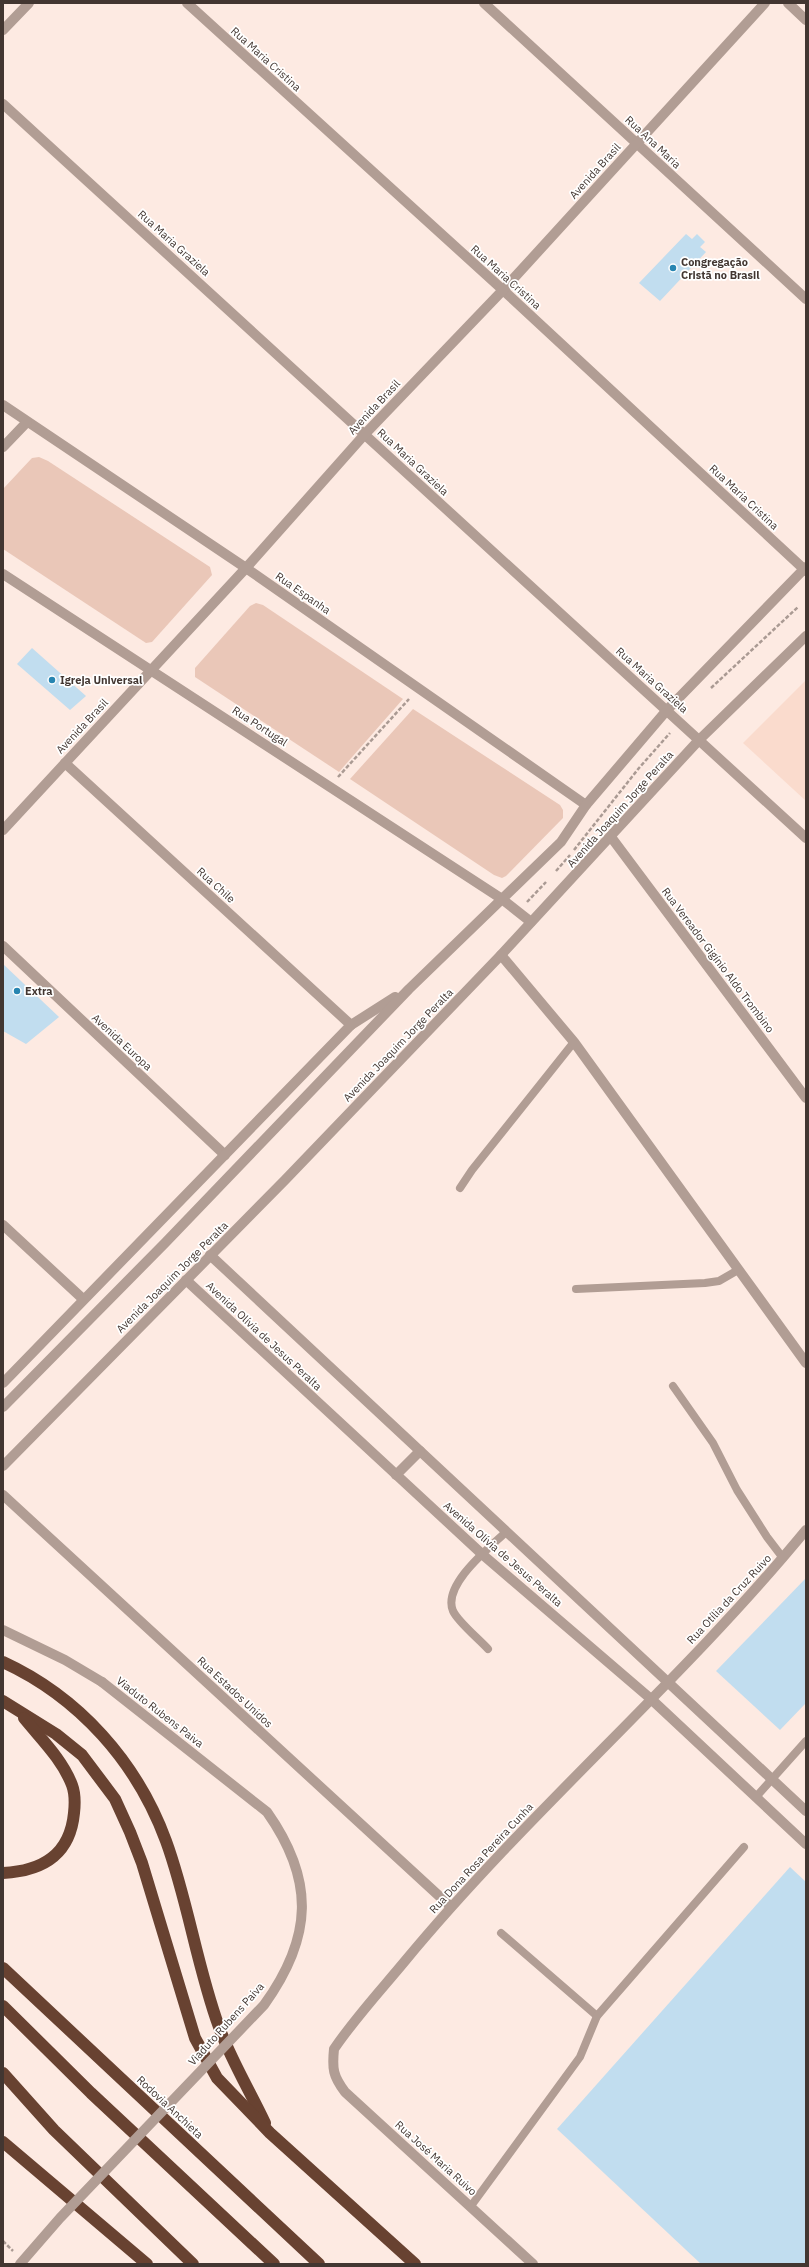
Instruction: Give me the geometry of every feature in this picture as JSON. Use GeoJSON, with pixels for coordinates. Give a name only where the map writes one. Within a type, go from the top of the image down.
{"type":"FeatureCollection","features":[{"type":"Feature","properties":{"kind":"highway"},"geometry":{"type":"LineString","coordinates":[[3,1662],[44,1684],[71,1705],[96,1728],[118,1753],[137,1781],[153,1810],[166,1841],[219,2028],[270,2133]]}},
{"type":"Feature","properties":{"kind":"highway"},"geometry":{"type":"LineString","coordinates":[[3,1701],[56,1734],[82,1755],[115,1799],[142,1863],[194,2038],[217,2078],[270,2133],[415,2264]]}},
{"type":"Feature","properties":{"kind":"highway"},"geometry":{"type":"LineString","coordinates":[[3,1873],[23,1872],[40,1866],[54,1858],[66,1841],[73,1825],[75,1805],[72,1786],[62,1766],[18,1711]]}},
{"type":"Feature","properties":{"kind":"highway","name":"Rodovia Anchieta"},"geometry":{"type":"LineString","coordinates":[[3,1968],[319,2264]]}},
{"type":"Feature","properties":{"kind":"highway"},"geometry":{"type":"LineString","coordinates":[[3,2006],[91,2093],[274,2264]]}},
{"type":"Feature","properties":{"kind":"highway"},"geometry":{"type":"LineString","coordinates":[[3,2073],[54,2130],[193,2264]]}},
{"type":"Feature","properties":{"kind":"highway"},"geometry":{"type":"LineString","coordinates":[[3,2142],[147,2264]]}},
{"type":"Feature","properties":{"kind":"street"},"geometry":{"type":"LineString","coordinates":[[3,30],[28,3]]}},
{"type":"Feature","properties":{"kind":"street","name":"Rua Maria Cristina"},"geometry":{"type":"LineString","coordinates":[[187,3],[503,290],[805,569]]}},
{"type":"Feature","properties":{"kind":"street","name":"Rua Ana Maria"},"geometry":{"type":"LineString","coordinates":[[484,3],[806,299]]}},
{"type":"Feature","properties":{"kind":"street","name":"Avenida Brasil"},"geometry":{"type":"LineString","coordinates":[[3,830],[246,568],[365,434],[503,290],[765,3]]}},
{"type":"Feature","properties":{"kind":"street"},"geometry":{"type":"LineString","coordinates":[[788,3],[806,20]]}},
{"type":"Feature","properties":{"kind":"street","name":"Rua Maria Graziela"},"geometry":{"type":"LineString","coordinates":[[3,104],[680,721],[806,838]]}},
{"type":"Feature","properties":{"kind":"street","name":"Rua Espanha"},"geometry":{"type":"LineString","coordinates":[[3,405],[246,568],[586,806]]}},
{"type":"Feature","properties":{"kind":"street"},"geometry":{"type":"LineString","coordinates":[[3,447],[27,422]]}},
{"type":"Feature","properties":{"kind":"street","name":"Avenida Joaquim Jorge Peralta"},"geometry":{"type":"LineString","coordinates":[[3,1407],[165,1243],[409,989],[561,842],[586,806],[667,710],[805,569]]}},
{"type":"Feature","properties":{"kind":"street","name":"Rua Portugal"},"geometry":{"type":"LineString","coordinates":[[3,574],[152,669],[330,786],[502,900],[532,922]]}},
{"type":"Feature","properties":{"kind":"street","name":"Avenida Joaquim Jorge Peralta"},"geometry":{"type":"LineString","coordinates":[[3,1466],[186,1280],[501,955],[699,740],[806,636]]}},
{"type":"Feature","properties":{"kind":"street","name":"Rua Chile"},"geometry":{"type":"LineString","coordinates":[[65,763],[351,1025]]}},
{"type":"Feature","properties":{"kind":"street","name":"Rua Vereador Gigínio Aldo Trombino"},"geometry":{"type":"LineString","coordinates":[[611,837],[806,1098]]}},
{"type":"Feature","properties":{"kind":"street","name":"Avenida Europa"},"geometry":{"type":"LineString","coordinates":[[3,946],[225,1155]]}},
{"type":"Feature","properties":{"kind":"street"},"geometry":{"type":"LineString","coordinates":[[501,955],[574,1042],[806,1363]]}},
{"type":"Feature","properties":{"kind":"street","name":"Avenida Joaquim Jorge Peralta"},"geometry":{"type":"LineString","coordinates":[[3,1383],[83,1298],[351,1025],[409,989]]}},
{"type":"Feature","properties":{"kind":"street"},"geometry":{"type":"LineString","coordinates":[[3,1225],[83,1298]]}},
{"type":"Feature","properties":{"kind":"street","name":"Avenida Olívia de Jesus Peralta"},"geometry":{"type":"LineString","coordinates":[[210,1255],[806,1811]]}},
{"type":"Feature","properties":{"kind":"street","name":"Avenida Olívia de Jesus Peralta"},"geometry":{"type":"LineString","coordinates":[[186,1280],[483,1554],[651,1699],[806,1844]]}},
{"type":"Feature","properties":{"kind":"street"},"geometry":{"type":"LineString","coordinates":[[396,1475],[420,1451]]}},
{"type":"Feature","properties":{"kind":"street","name":"Rua Estados Unidos"},"geometry":{"type":"LineString","coordinates":[[3,1495],[450,1906]]}},
{"type":"Feature","properties":{"kind":"street","name":"Rua Otília da Cruz Ruivo"},"geometry":{"type":"LineString","coordinates":[[667,1682],[783,1558],[806,1530]]}},
{"type":"Feature","properties":{"kind":"street","name":"Viaduto Rubens Paiva"},"geometry":{"type":"LineString","coordinates":[[3,1630],[64,1660],[102,1682],[267,1812],[282,1833],[295,1863],[300,1887],[301,1920],[295,1951],[282,1980],[264,2004],[60,2218],[20,2264]]}},
{"type":"Feature","properties":{"kind":"street","name":"Rua Dona Rosa Pereira Cunha"},"geometry":{"type":"LineString","coordinates":[[332,2063],[334,2049],[342,2038],[450,1906],[667,1682]]}},
{"type":"Feature","properties":{"kind":"street","name":"Rua José Maria Ruivo"},"geometry":{"type":"LineString","coordinates":[[332,2063],[335,2078],[345,2092],[534,2264]]}},
{"type":"Feature","properties":{"kind":"lane"},"geometry":{"type":"LineString","coordinates":[[460,1188],[472,1170],[574,1042]]}},
{"type":"Feature","properties":{"kind":"lane"},"geometry":{"type":"LineString","coordinates":[[576,1289],[705,1283],[724,1279],[738,1270]]}},
{"type":"Feature","properties":{"kind":"lane"},"geometry":{"type":"LineString","coordinates":[[673,1386],[713,1443],[737,1490],[783,1558]]}},
{"type":"Feature","properties":{"kind":"lane"},"geometry":{"type":"LineString","coordinates":[[488,1649],[454,1612],[450,1601],[453,1588],[483,1554],[506,1532]]}},
{"type":"Feature","properties":{"kind":"lane"},"geometry":{"type":"LineString","coordinates":[[756,1797],[806,1741]]}},
{"type":"Feature","properties":{"kind":"lane"},"geometry":{"type":"LineString","coordinates":[[471,2206],[580,2057],[597,2016],[744,1847]]}},
{"type":"Feature","properties":{"kind":"lane"},"geometry":{"type":"LineString","coordinates":[[501,1933],[597,2016]]}},
{"type":"Feature","properties":{"kind":"path"},"geometry":{"type":"LineString","coordinates":[[705,694],[798,607]]}},
{"type":"Feature","properties":{"kind":"path"},"geometry":{"type":"LineString","coordinates":[[330,786],[419,688]]}},
{"type":"Feature","properties":{"kind":"path"},"geometry":{"type":"LineString","coordinates":[[518,911],[551,877],[586,837],[639,768],[680,721]]}},
{"type":"Feature","properties":{"kind":"shaded area"},"geometry":{"type":"Polygon","coordinates":[[[39,457],[48,461],[210,567],[212,575],[152,642],[146,643],[3,549],[3,489],[32,458],[39,457]]]}},
{"type":"Feature","properties":{"kind":"shaded area"},"geometry":{"type":"Polygon","coordinates":[[[256,603],[263,605],[403,699],[339,772],[195,677],[195,668],[250,606],[256,603]]]}},
{"type":"Feature","properties":{"kind":"shaded area"},"geometry":{"type":"Polygon","coordinates":[[[806,680],[806,801],[743,743],[806,680]]]}},
{"type":"Feature","properties":{"kind":"shaded area"},"geometry":{"type":"Polygon","coordinates":[[[413,709],[560,805],[563,810],[563,818],[506,876],[502,878],[494,875],[350,779],[413,709]]]}},
{"type":"Feature","properties":{"kind":"building","name":"Congregação Cristã no Brasil"},"geometry":{"type":"Polygon","coordinates":[[[686,234],[692,239],[697,234],[705,242],[700,247],[706,252],[660,301],[639,283],[686,234]]]}},
{"type":"Feature","properties":{"kind":"building","name":"Igreja Universal"},"geometry":{"type":"Polygon","coordinates":[[[32,648],[86,696],[70,710],[17,664],[32,648]]]}},
{"type":"Feature","properties":{"kind":"building","name":"Extra"},"geometry":{"type":"Polygon","coordinates":[[[3,964],[59,1017],[26,1044],[3,1031],[3,964]]]}},
{"type":"Feature","properties":{"kind":"building"},"geometry":{"type":"Polygon","coordinates":[[[806,1578],[806,1703],[780,1730],[716,1671],[806,1578]]]}},
{"type":"Feature","properties":{"kind":"building"},"geometry":{"type":"Polygon","coordinates":[[[790,1867],[806,1882],[806,2264],[701,2264],[557,2129],[790,1867]]]}},
{"type":"Feature","properties":{"kind":"place","name":"Congregação Cristã no Brasil"},"geometry":{"type":"Point","coordinates":[673,268]}},
{"type":"Feature","properties":{"kind":"place","name":"Igreja Universal"},"geometry":{"type":"Point","coordinates":[52,680]}},
{"type":"Feature","properties":{"kind":"place","name":"Extra"},"geometry":{"type":"Point","coordinates":[17,991]}}]}
